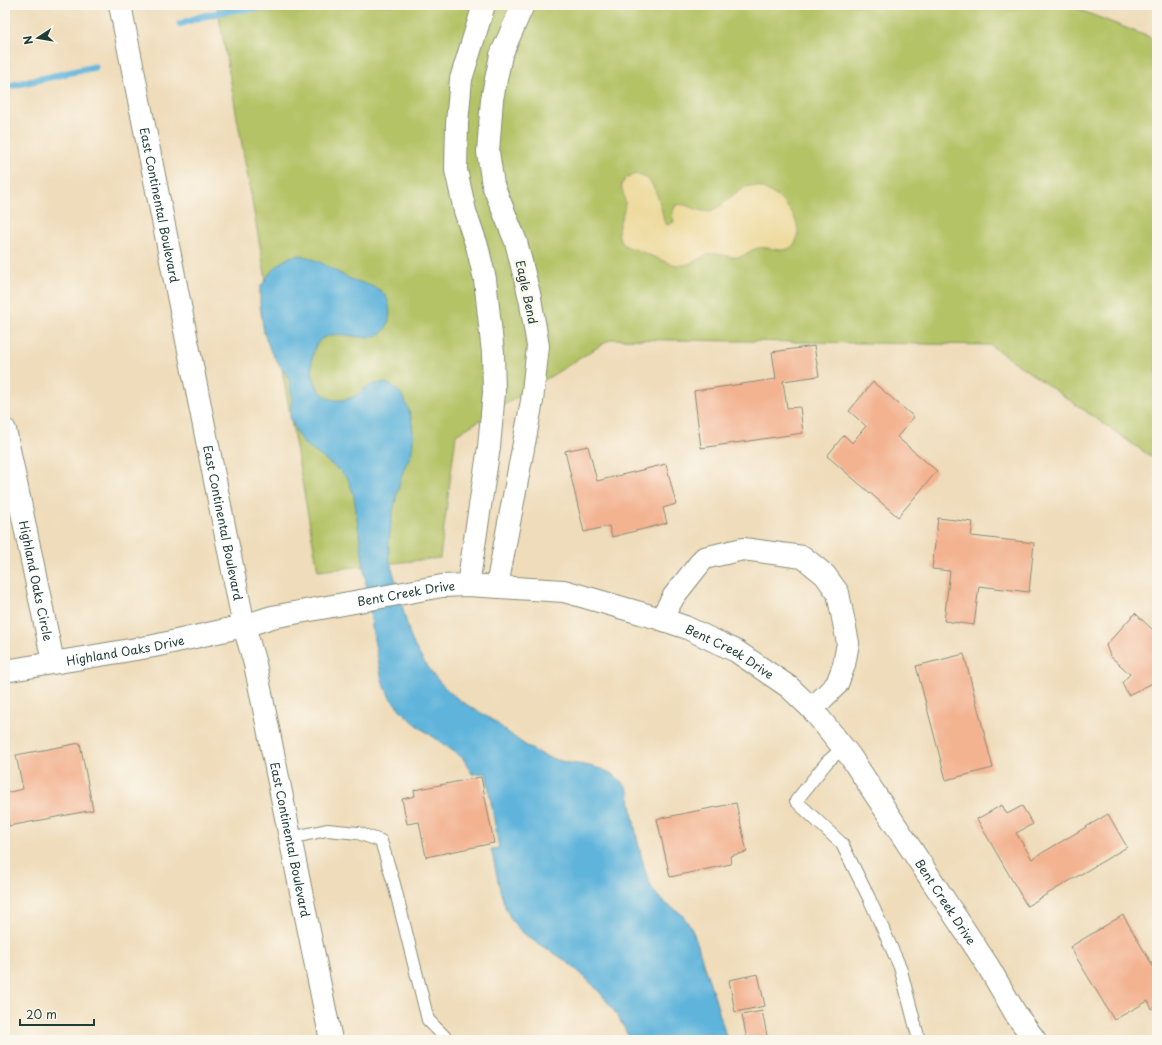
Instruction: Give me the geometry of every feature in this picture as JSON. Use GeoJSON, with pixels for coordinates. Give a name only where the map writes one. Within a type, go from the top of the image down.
{"type":"FeatureCollection","features":[{"type":"Feature","properties":{"kind":"street","name":"East Continental Boulevard"},"geometry":{"type":"LineString","coordinates":[[120,5],[244,626],[254,664],[331,1040]]}},
{"type":"Feature","properties":{"kind":"street"},"geometry":{"type":"LineString","coordinates":[[468,585],[489,447],[494,392],[493,353],[485,278],[477,246],[465,211],[456,170],[456,123],[461,79],[484,5]]}},
{"type":"Feature","properties":{"kind":"street","name":"Eagle Bend"},"geometry":{"type":"LineString","coordinates":[[497,586],[532,401],[538,346],[530,298],[516,242],[493,185],[488,152],[492,98],[501,55],[524,5]]}},
{"type":"Feature","properties":{"kind":"street","name":"Highland Oaks Circle"},"geometry":{"type":"LineString","coordinates":[[5,430],[53,662]]}},
{"type":"Feature","properties":{"kind":"street"},"geometry":{"type":"LineString","coordinates":[[661,619],[674,596],[704,558],[743,548],[803,557],[825,575],[838,593],[848,643],[844,665],[837,684],[812,709]]}},
{"type":"Feature","properties":{"kind":"street","name":"Bent Creek Drive"},"geometry":{"type":"LineString","coordinates":[[244,626],[272,617],[442,586],[497,586],[564,592],[685,627],[736,652],[790,687],[812,709],[843,748],[988,966],[1017,1016],[1035,1040]]}},
{"type":"Feature","properties":{"kind":"street","name":"Highland Oaks Drive"},"geometry":{"type":"LineString","coordinates":[[5,671],[154,646],[244,626]]}},
{"type":"Feature","properties":{"kind":"lane"},"geometry":{"type":"LineString","coordinates":[[843,748],[827,762],[796,801],[842,844],[870,898],[900,967],[919,1040]]}},
{"type":"Feature","properties":{"kind":"lane"},"geometry":{"type":"LineString","coordinates":[[290,838],[327,830],[358,833],[381,841],[394,884],[428,1020],[448,1040]]}},
{"type":"Feature","properties":{"kind":"green space"},"geometry":{"type":"Polygon","coordinates":[[[217,5],[1067,5],[1157,40],[1157,459],[1153,458],[990,345],[611,339],[456,435],[440,558],[318,571],[217,5]]]}},
{"type":"Feature","properties":{"kind":"sand"},"geometry":{"type":"Polygon","coordinates":[[[637,174],[643,176],[653,186],[659,200],[664,221],[668,225],[674,222],[672,213],[676,205],[680,204],[708,211],[719,207],[738,191],[749,186],[758,187],[768,191],[786,205],[793,215],[797,224],[798,234],[795,243],[791,247],[782,250],[762,247],[739,257],[712,254],[691,263],[682,265],[667,262],[624,245],[620,240],[618,230],[625,203],[621,185],[627,177],[637,174]]]}},
{"type":"Feature","properties":{"kind":"water"},"geometry":{"type":"Polygon","coordinates":[[[299,255],[320,262],[351,279],[377,288],[386,297],[390,309],[387,326],[380,334],[373,337],[330,335],[320,340],[315,347],[312,368],[313,376],[319,389],[328,398],[342,400],[350,398],[369,386],[383,383],[389,384],[398,391],[408,408],[413,431],[413,443],[411,454],[403,472],[395,504],[389,536],[389,555],[409,632],[418,653],[434,676],[446,689],[462,702],[490,718],[530,748],[538,753],[554,759],[601,769],[615,776],[626,786],[640,851],[650,884],[660,898],[681,914],[692,930],[713,991],[727,1040],[630,1040],[618,1017],[604,997],[587,979],[567,962],[536,942],[515,925],[503,901],[491,849],[499,848],[486,773],[472,774],[463,758],[422,729],[404,714],[390,698],[382,680],[373,634],[354,496],[348,479],[339,470],[304,444],[297,434],[290,417],[292,398],[289,379],[271,352],[264,333],[260,306],[260,288],[270,273],[280,263],[290,257],[299,255]]]}},
{"type":"Feature","properties":{"kind":"building"},"geometry":{"type":"Polygon","coordinates":[[[814,346],[819,376],[783,381],[787,408],[800,407],[803,433],[701,448],[694,391],[776,379],[772,352],[814,346]]]}},
{"type":"Feature","properties":{"kind":"building"},"geometry":{"type":"Polygon","coordinates":[[[873,382],[914,417],[897,437],[937,471],[898,517],[827,456],[844,435],[852,443],[866,426],[849,411],[873,382]]]}},
{"type":"Feature","properties":{"kind":"building"},"geometry":{"type":"Polygon","coordinates":[[[588,446],[597,481],[666,464],[676,504],[663,508],[667,523],[612,537],[609,526],[584,532],[565,451],[588,446]]]}},
{"type":"Feature","properties":{"kind":"building"},"geometry":{"type":"Polygon","coordinates":[[[938,518],[973,522],[971,536],[1034,543],[1029,592],[979,586],[974,625],[944,621],[950,571],[932,569],[938,518]]]}},
{"type":"Feature","properties":{"kind":"building"},"geometry":{"type":"Polygon","coordinates":[[[1135,613],[1156,633],[1157,631],[1157,687],[1153,683],[1128,695],[1122,683],[1130,674],[1110,656],[1106,645],[1135,613]]]}},
{"type":"Feature","properties":{"kind":"building"},"geometry":{"type":"Polygon","coordinates":[[[964,654],[993,768],[946,780],[916,666],[964,654]]]}},
{"type":"Feature","properties":{"kind":"building"},"geometry":{"type":"Polygon","coordinates":[[[80,743],[93,810],[9,826],[5,806],[5,793],[23,789],[16,755],[80,743]]]}},
{"type":"Feature","properties":{"kind":"building"},"geometry":{"type":"Polygon","coordinates":[[[481,777],[494,843],[426,857],[419,822],[407,824],[402,799],[415,796],[414,790],[481,777]]]}},
{"type":"Feature","properties":{"kind":"building"},"geometry":{"type":"Polygon","coordinates":[[[736,803],[747,852],[730,856],[731,864],[670,877],[657,819],[736,803]]]}},
{"type":"Feature","properties":{"kind":"building"},"geometry":{"type":"Polygon","coordinates":[[[1002,805],[1007,814],[1022,806],[1033,824],[1016,833],[1032,859],[1108,814],[1127,847],[1027,906],[977,819],[1002,805]]]}},
{"type":"Feature","properties":{"kind":"building"},"geometry":{"type":"Polygon","coordinates":[[[1123,915],[1157,973],[1157,1006],[1152,1009],[1148,1001],[1114,1020],[1070,947],[1123,915]]]}},
{"type":"Feature","properties":{"kind":"building"},"geometry":{"type":"Polygon","coordinates":[[[758,974],[765,1006],[735,1012],[729,980],[758,974]]]}},
{"type":"Feature","properties":{"kind":"building"},"geometry":{"type":"Polygon","coordinates":[[[762,1011],[768,1040],[747,1040],[742,1015],[762,1011]]]}},
{"type":"Feature","properties":{"kind":"waterway"},"geometry":{"type":"LineString","coordinates":[[180,24],[200,17],[230,10],[307,5]]}},
{"type":"Feature","properties":{"kind":"waterway"},"geometry":{"type":"LineString","coordinates":[[5,87],[95,67]]}}]}
